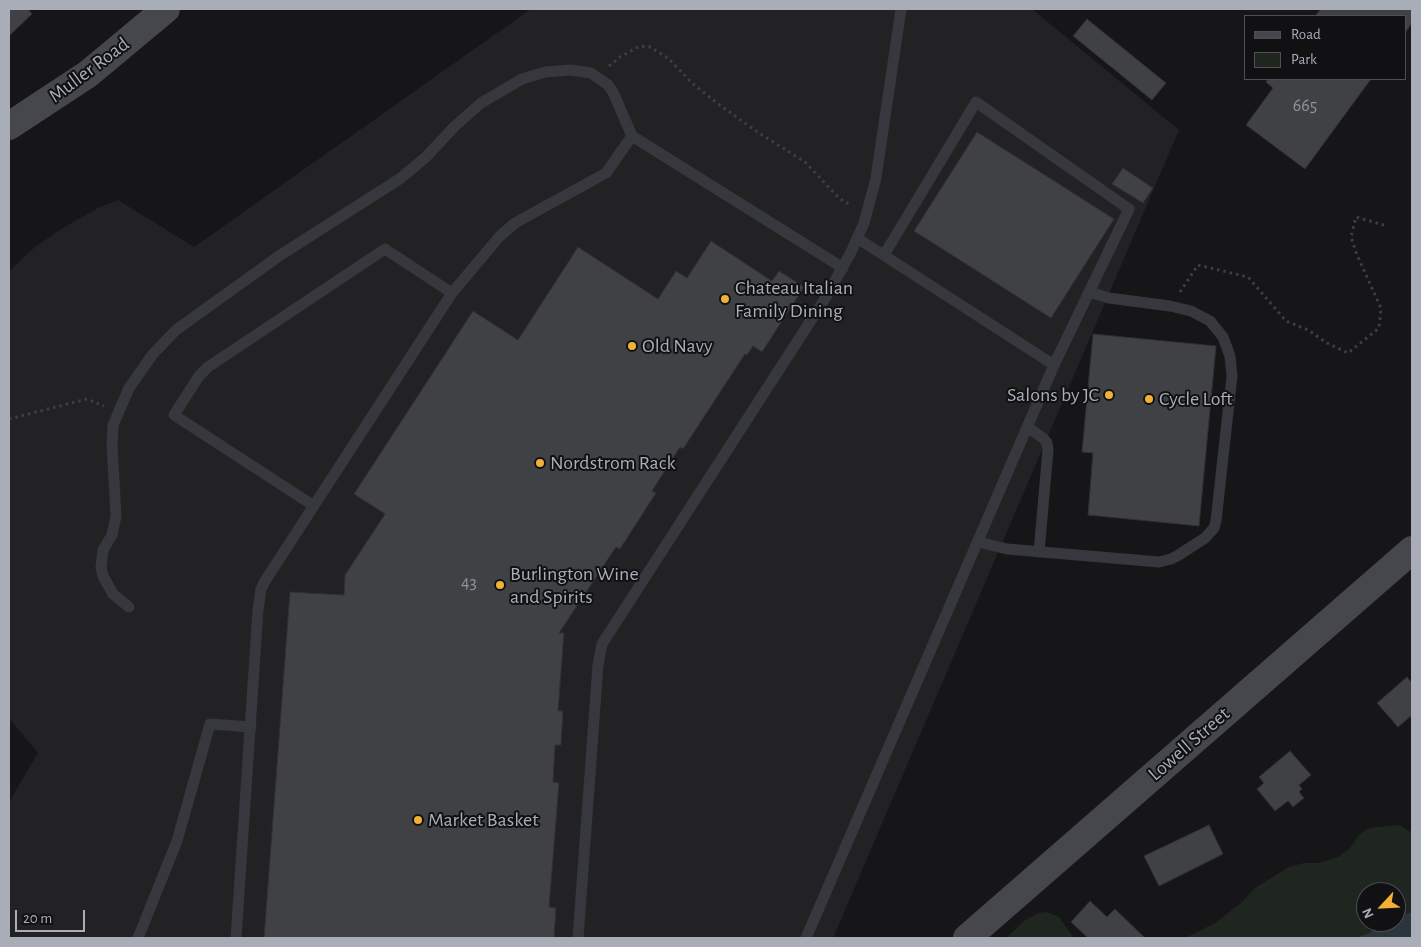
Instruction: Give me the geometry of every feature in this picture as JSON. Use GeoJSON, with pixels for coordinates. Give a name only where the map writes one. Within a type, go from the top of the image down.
{"type":"FeatureCollection","features":[{"type":"Feature","properties":{"kind":"main road","name":"Muller Road"},"geometry":{"type":"LineString","coordinates":[[9,126],[88,74],[166,9]]}},
{"type":"Feature","properties":{"kind":"main road","name":"Lowell Street"},"geometry":{"type":"LineString","coordinates":[[967,938],[1412,550]]}},
{"type":"Feature","properties":{"kind":"lane"},"geometry":{"type":"LineString","coordinates":[[578,938],[598,665],[602,644],[826,298],[858,238],[868,209],[879,164],[901,9]]}},
{"type":"Feature","properties":{"kind":"lane"},"geometry":{"type":"LineString","coordinates":[[129,607],[113,594],[103,576],[101,567],[103,550],[115,526],[116,501],[111,434],[117,413],[130,388],[153,354],[180,327],[279,256],[401,178],[426,157],[454,127],[481,103],[522,79],[545,72],[581,71],[591,73],[600,78],[613,92],[632,136],[843,268]]}},
{"type":"Feature","properties":{"kind":"lane"},"geometry":{"type":"LineString","coordinates":[[806,938],[1054,365],[1129,209],[976,102],[884,255]]}},
{"type":"Feature","properties":{"kind":"lane"},"geometry":{"type":"LineString","coordinates":[[236,938],[261,589],[452,293],[506,229],[606,173],[632,136]]}},
{"type":"Feature","properties":{"kind":"lane"},"geometry":{"type":"LineString","coordinates":[[858,238],[1054,365]]}},
{"type":"Feature","properties":{"kind":"lane"},"geometry":{"type":"LineString","coordinates":[[314,506],[174,415],[199,376],[213,364],[385,249],[452,293]]}},
{"type":"Feature","properties":{"kind":"lane"},"geometry":{"type":"LineString","coordinates":[[978,542],[1002,548],[1038,552],[1159,562],[1177,556],[1205,538],[1214,528],[1232,366],[1223,337],[1210,321],[1191,311],[1170,306],[1119,300],[1089,292]]}},
{"type":"Feature","properties":{"kind":"lane"},"geometry":{"type":"LineString","coordinates":[[1028,427],[1043,438],[1047,443],[1048,450],[1038,552]]}},
{"type":"Feature","properties":{"kind":"lane"},"geometry":{"type":"LineString","coordinates":[[138,938],[177,841],[210,724],[251,727]]}},
{"type":"Feature","properties":{"kind":"path"},"geometry":{"type":"LineString","coordinates":[[600,78],[609,66],[625,54],[640,46],[650,47],[668,58],[692,83],[718,103],[756,131],[805,162],[844,202],[868,209]]}},
{"type":"Feature","properties":{"kind":"path"},"geometry":{"type":"LineString","coordinates":[[1170,306],[1198,265],[1222,270],[1248,277],[1286,322],[1308,330],[1327,343],[1348,353],[1379,328],[1381,308],[1351,237],[1356,217],[1387,226]]}},
{"type":"Feature","properties":{"kind":"path"},"geometry":{"type":"LineString","coordinates":[[9,419],[86,399],[117,413]]}},
{"type":"Feature","properties":{"kind":"shaded area"},"geometry":{"type":"Polygon","coordinates":[[[531,9],[1032,9],[1179,130],[833,938],[9,938],[9,802],[38,753],[9,718],[9,271],[35,247],[61,229],[98,208],[118,200],[194,247],[531,9]]]}},
{"type":"Feature","properties":{"kind":"shaded area"},"geometry":{"type":"Polygon","coordinates":[[[1412,912],[1412,938],[1355,938],[1370,932],[1406,932],[1406,914],[1412,912]]]}},
{"type":"Feature","properties":{"kind":"green space"},"geometry":{"type":"Polygon","coordinates":[[[1400,825],[1412,833],[1412,912],[1406,914],[1406,882],[1356,882],[1356,932],[1370,932],[1355,938],[1185,938],[1215,923],[1241,903],[1255,888],[1289,867],[1304,863],[1319,863],[1338,857],[1349,849],[1360,834],[1369,828],[1400,825]]]}},
{"type":"Feature","properties":{"kind":"green space"},"geometry":{"type":"Polygon","coordinates":[[[1047,912],[1059,917],[1074,938],[1006,938],[1024,921],[1038,913],[1047,912]]]}},
{"type":"Feature","properties":{"kind":"building"},"geometry":{"type":"Polygon","coordinates":[[[9,9],[28,9],[32,14],[9,36],[9,9]]]}},
{"type":"Feature","properties":{"kind":"building"},"geometry":{"type":"Polygon","coordinates":[[[1321,9],[1412,9],[1412,23],[1406,32],[1406,15],[1316,15],[1321,9]]]}},
{"type":"Feature","properties":{"kind":"building"},"geometry":{"type":"Polygon","coordinates":[[[1087,19],[1166,83],[1152,100],[1073,36],[1087,19]]]}},
{"type":"Feature","properties":{"kind":"building"},"geometry":{"type":"Polygon","coordinates":[[[1267,80],[1370,80],[1305,169],[1246,125],[1273,88],[1266,82],[1267,80]]]}},
{"type":"Feature","properties":{"kind":"building"},"geometry":{"type":"Polygon","coordinates":[[[977,132],[1114,219],[1051,318],[914,231],[977,132]]]}},
{"type":"Feature","properties":{"kind":"building"},"geometry":{"type":"Polygon","coordinates":[[[1123,168],[1153,188],[1143,203],[1112,184],[1123,168]]]}},
{"type":"Feature","properties":{"kind":"building"},"geometry":{"type":"Polygon","coordinates":[[[711,241],[772,281],[779,271],[804,287],[762,352],[753,346],[747,355],[745,354],[683,449],[680,447],[652,491],[656,493],[620,549],[616,547],[559,633],[564,633],[558,711],[563,711],[561,745],[555,745],[553,782],[559,783],[549,907],[556,908],[554,938],[264,938],[290,592],[344,595],[345,575],[385,514],[354,494],[473,311],[518,340],[578,247],[658,299],[676,271],[687,278],[711,241]]]}},
{"type":"Feature","properties":{"kind":"building","name":"Cycle Loft"},"geometry":{"type":"Polygon","coordinates":[[[1093,334],[1216,346],[1199,526],[1088,515],[1093,453],[1082,452],[1093,334]]]}},
{"type":"Feature","properties":{"kind":"building"},"geometry":{"type":"Polygon","coordinates":[[[1407,677],[1412,683],[1412,715],[1398,727],[1377,703],[1407,677]]]}},
{"type":"Feature","properties":{"kind":"building"},"geometry":{"type":"Polygon","coordinates":[[[1290,751],[1311,775],[1299,785],[1302,789],[1299,792],[1304,798],[1293,807],[1288,801],[1275,811],[1257,789],[1264,783],[1259,777],[1290,751]]]}},
{"type":"Feature","properties":{"kind":"building"},"geometry":{"type":"Polygon","coordinates":[[[1209,825],[1223,854],[1159,886],[1144,856],[1209,825]]]}},
{"type":"Feature","properties":{"kind":"building"},"geometry":{"type":"Polygon","coordinates":[[[1090,901],[1107,917],[1115,909],[1145,938],[1088,938],[1071,922],[1090,901]]]}},
{"type":"Feature","properties":{"kind":"place","name":"Chateau Italian Family Dining"},"geometry":{"type":"Point","coordinates":[725,299]}},
{"type":"Feature","properties":{"kind":"place","name":"Old Navy"},"geometry":{"type":"Point","coordinates":[632,346]}},
{"type":"Feature","properties":{"kind":"place","name":"Salons by JC"},"geometry":{"type":"Point","coordinates":[1109,395]}},
{"type":"Feature","properties":{"kind":"place","name":"Cycle Loft"},"geometry":{"type":"Point","coordinates":[1149,399]}},
{"type":"Feature","properties":{"kind":"place","name":"Nordstrom Rack"},"geometry":{"type":"Point","coordinates":[540,463]}},
{"type":"Feature","properties":{"kind":"place","name":"Burlington Wine and Spirits"},"geometry":{"type":"Point","coordinates":[500,585]}},
{"type":"Feature","properties":{"kind":"place","name":"Market Basket"},"geometry":{"type":"Point","coordinates":[418,820]}}]}
